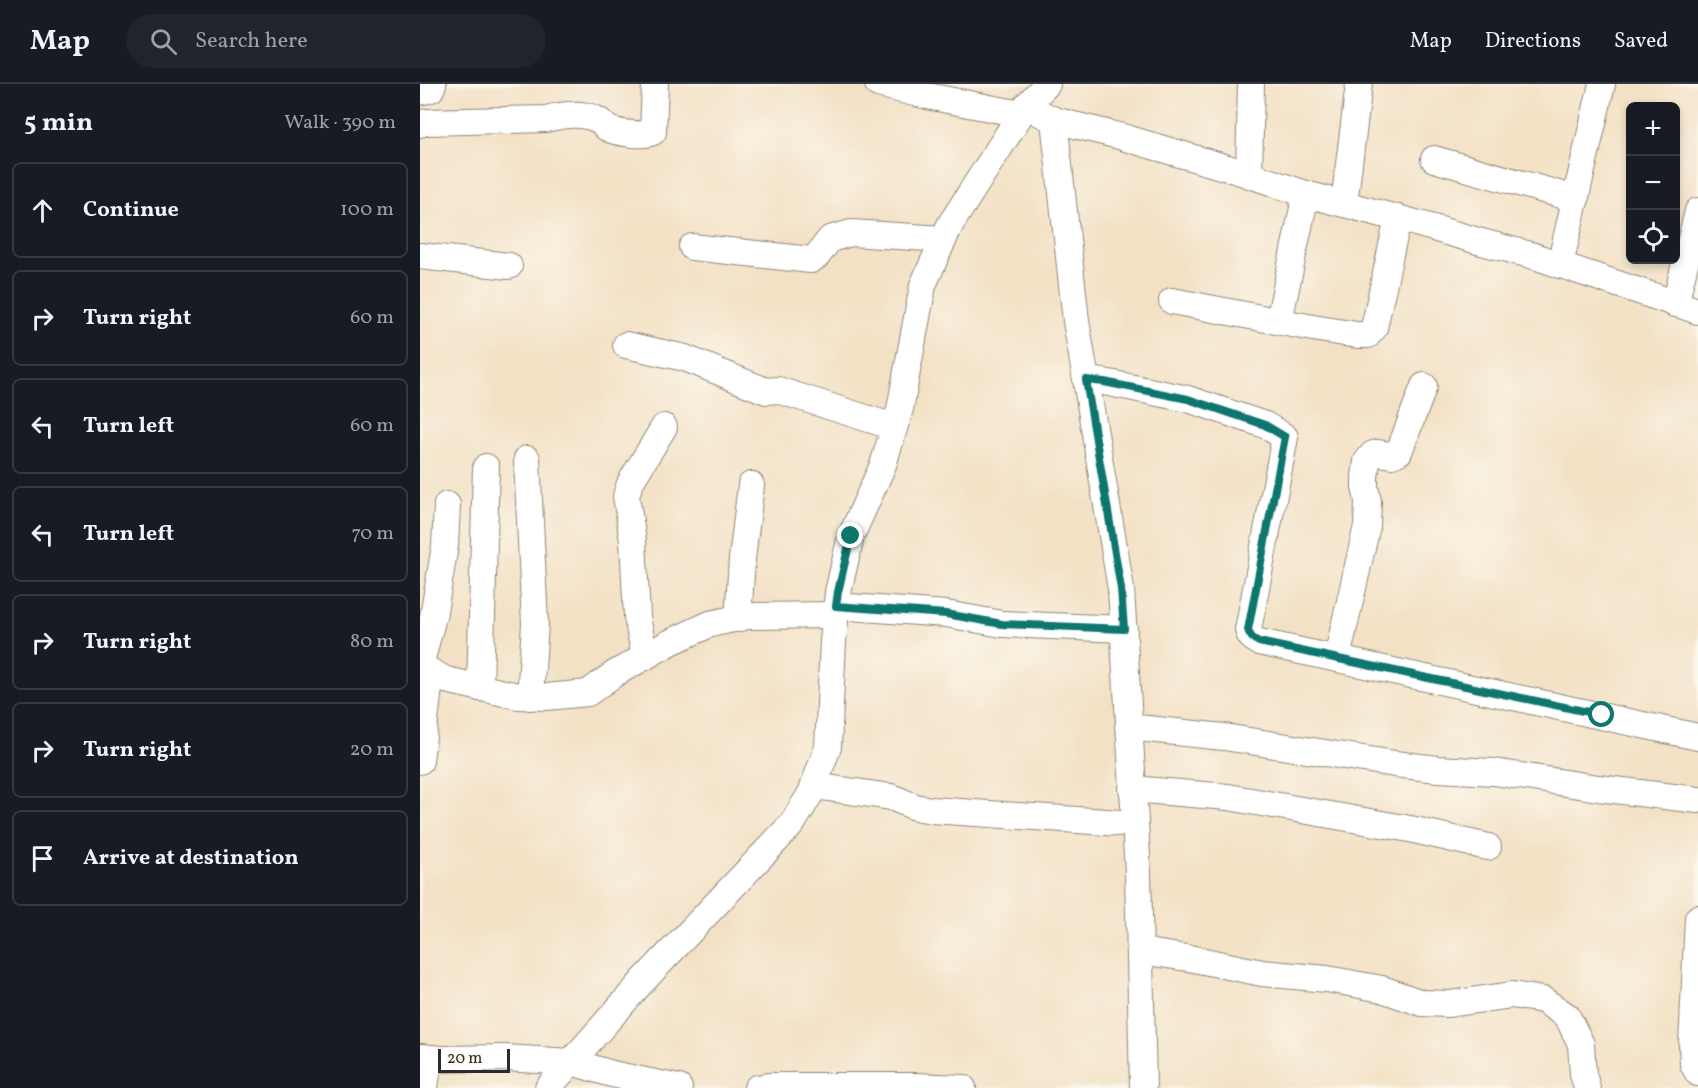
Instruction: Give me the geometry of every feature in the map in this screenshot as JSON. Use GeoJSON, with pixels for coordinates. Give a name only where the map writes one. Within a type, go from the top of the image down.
{"type":"FeatureCollection","features":[{"type":"Feature","properties":{"kind":"street"},"geometry":{"type":"LineString","coordinates":[[420,92],[431,89],[433,84]]}},
{"type":"Feature","properties":{"kind":"street"},"geometry":{"type":"LineString","coordinates":[[420,124],[546,119],[562,115],[596,119],[607,128],[648,135],[653,132],[655,84]]}},
{"type":"Feature","properties":{"kind":"street"},"geometry":{"type":"LineString","coordinates":[[878,84],[927,96],[1023,110],[1119,136],[1306,194],[1534,256],[1686,308],[1698,211]]}},
{"type":"Feature","properties":{"kind":"street"},"geometry":{"type":"LineString","coordinates":[[548,1088],[641,983],[792,824],[812,793],[828,747],[838,592],[851,536],[883,465],[900,409],[923,285],[950,225],[1023,110],[1047,84]]}},
{"type":"Feature","properties":{"kind":"street"},"geometry":{"type":"LineString","coordinates":[[1249,175],[1251,84]]}},
{"type":"Feature","properties":{"kind":"street"},"geometry":{"type":"LineString","coordinates":[[1344,204],[1359,84]]}},
{"type":"Feature","properties":{"kind":"street"},"geometry":{"type":"LineString","coordinates":[[1560,265],[1602,84]]}},
{"type":"Feature","properties":{"kind":"street"},"geometry":{"type":"LineString","coordinates":[[1054,120],[1076,321],[1121,589],[1135,824],[1143,1088]]}},
{"type":"Feature","properties":{"kind":"street"},"geometry":{"type":"LineString","coordinates":[[1434,159],[1576,199]]}},
{"type":"Feature","properties":{"kind":"street"},"geometry":{"type":"LineString","coordinates":[[1279,321],[1306,194]]}},
{"type":"Feature","properties":{"kind":"street"},"geometry":{"type":"LineString","coordinates":[[1172,301],[1357,335],[1368,335],[1372,331],[1398,218]]}},
{"type":"Feature","properties":{"kind":"street"},"geometry":{"type":"LineString","coordinates":[[692,247],[811,260],[817,256],[830,238],[851,233],[944,239]]}},
{"type":"Feature","properties":{"kind":"street"},"geometry":{"type":"LineString","coordinates":[[420,256],[509,266]]}},
{"type":"Feature","properties":{"kind":"street"},"geometry":{"type":"LineString","coordinates":[[626,345],[685,358],[766,391],[778,390],[894,427]]}},
{"type":"Feature","properties":{"kind":"street"},"geometry":{"type":"LineString","coordinates":[[1086,380],[1188,399],[1265,425],[1285,437],[1248,630],[1253,639],[1698,737]]}},
{"type":"Feature","properties":{"kind":"street"},"geometry":{"type":"LineString","coordinates":[[1337,658],[1367,526],[1368,501],[1365,487],[1367,461],[1373,454],[1392,455],[1399,452],[1424,386]]}},
{"type":"Feature","properties":{"kind":"street"},"geometry":{"type":"LineString","coordinates":[[645,657],[638,617],[633,541],[626,496],[630,483],[664,427]]}},
{"type":"Feature","properties":{"kind":"street"},"geometry":{"type":"LineString","coordinates":[[527,459],[535,624],[530,697]]}},
{"type":"Feature","properties":{"kind":"street"},"geometry":{"type":"LineString","coordinates":[[480,688],[486,467]]}},
{"type":"Feature","properties":{"kind":"street"},"geometry":{"type":"LineString","coordinates":[[738,619],[751,484]]}},
{"type":"Feature","properties":{"kind":"street"},"geometry":{"type":"LineString","coordinates":[[421,747],[424,668],[445,546],[447,505]]}},
{"type":"Feature","properties":{"kind":"street"},"geometry":{"type":"LineString","coordinates":[[424,668],[446,680],[518,696],[546,698],[588,693],[614,674],[671,642],[710,624],[747,616],[836,611],[946,614],[1002,624],[1124,629]]}},
{"type":"Feature","properties":{"kind":"street"},"geometry":{"type":"LineString","coordinates":[[1128,727],[1224,737],[1395,764],[1494,772],[1698,800]]}},
{"type":"Feature","properties":{"kind":"street"},"geometry":{"type":"LineString","coordinates":[[814,786],[891,797],[915,807],[932,810],[1135,824]]}},
{"type":"Feature","properties":{"kind":"street"},"geometry":{"type":"LineString","coordinates":[[1132,789],[1228,797],[1410,829],[1488,847]]}},
{"type":"Feature","properties":{"kind":"street"},"geometry":{"type":"LineString","coordinates":[[1697,927],[1692,1045],[1693,1064],[1698,1073]]}},
{"type":"Feature","properties":{"kind":"street"},"geometry":{"type":"LineString","coordinates":[[1140,951],[1262,972],[1327,979],[1382,989],[1422,1003],[1449,1004],[1512,995],[1543,1000],[1567,1016],[1581,1044],[1583,1074],[1587,1088]]}},
{"type":"Feature","properties":{"kind":"street"},"geometry":{"type":"LineString","coordinates":[[425,1088],[425,1057],[572,1062],[623,1082],[680,1088]]}},
{"type":"Feature","properties":{"kind":"street"},"geometry":{"type":"LineString","coordinates":[[774,1087],[963,1088]]}},
{"type":"Feature","properties":{"kind":"route"},"geometry":{"type":"LineString","coordinates":[[851,536],[836,606],[946,614],[1002,624],[1124,629],[1121,589],[1086,380],[1188,399],[1265,425],[1285,437],[1248,630],[1253,639],[1602,715]]}}]}
